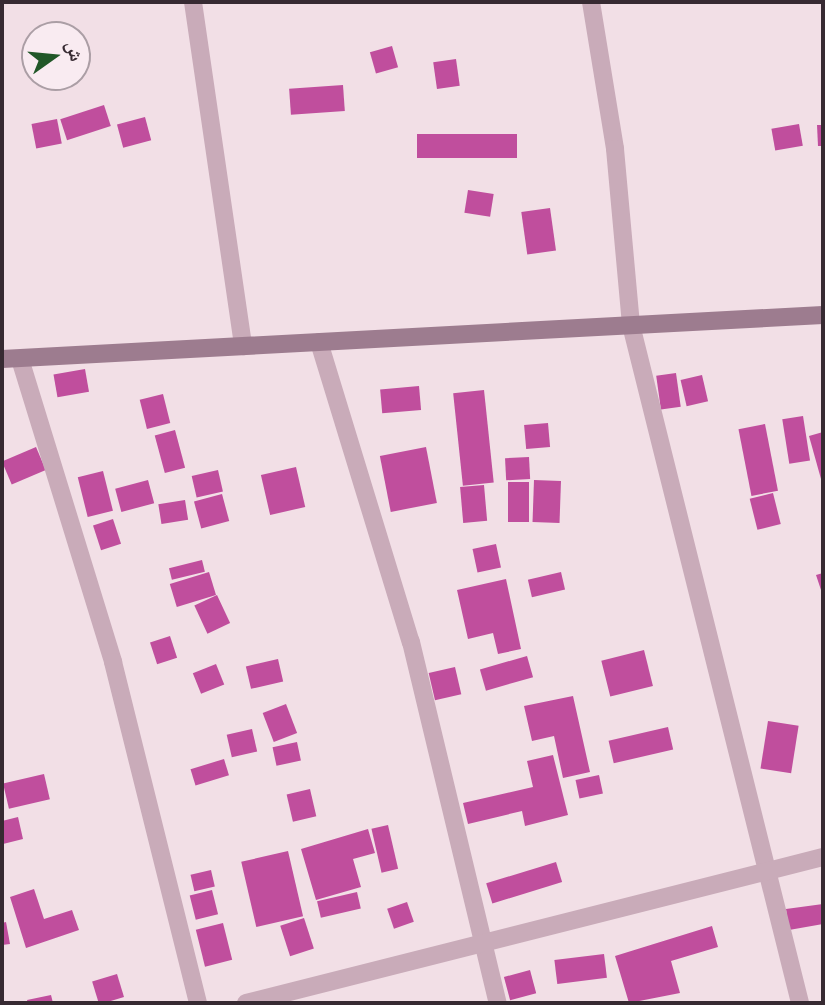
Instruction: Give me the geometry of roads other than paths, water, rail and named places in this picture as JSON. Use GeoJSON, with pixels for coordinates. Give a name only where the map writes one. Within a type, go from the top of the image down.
{"type":"FeatureCollection","features":[{"type":"Feature","properties":{"kind":"street"},"geometry":{"type":"LineString","coordinates":[[193,2],[243,346]]}},
{"type":"Feature","properties":{"kind":"street"},"geometry":{"type":"LineString","coordinates":[[591,2],[615,149],[631,325],[800,1003]]}},
{"type":"Feature","properties":{"kind":"street"},"geometry":{"type":"LineString","coordinates":[[198,1003],[113,662],[11,359],[823,315]]}},
{"type":"Feature","properties":{"kind":"street"},"geometry":{"type":"LineString","coordinates":[[319,342],[411,642],[498,1003]]}},
{"type":"Feature","properties":{"kind":"street"},"geometry":{"type":"LineString","coordinates":[[246,1003],[483,945],[767,869],[823,857]]}}]}
